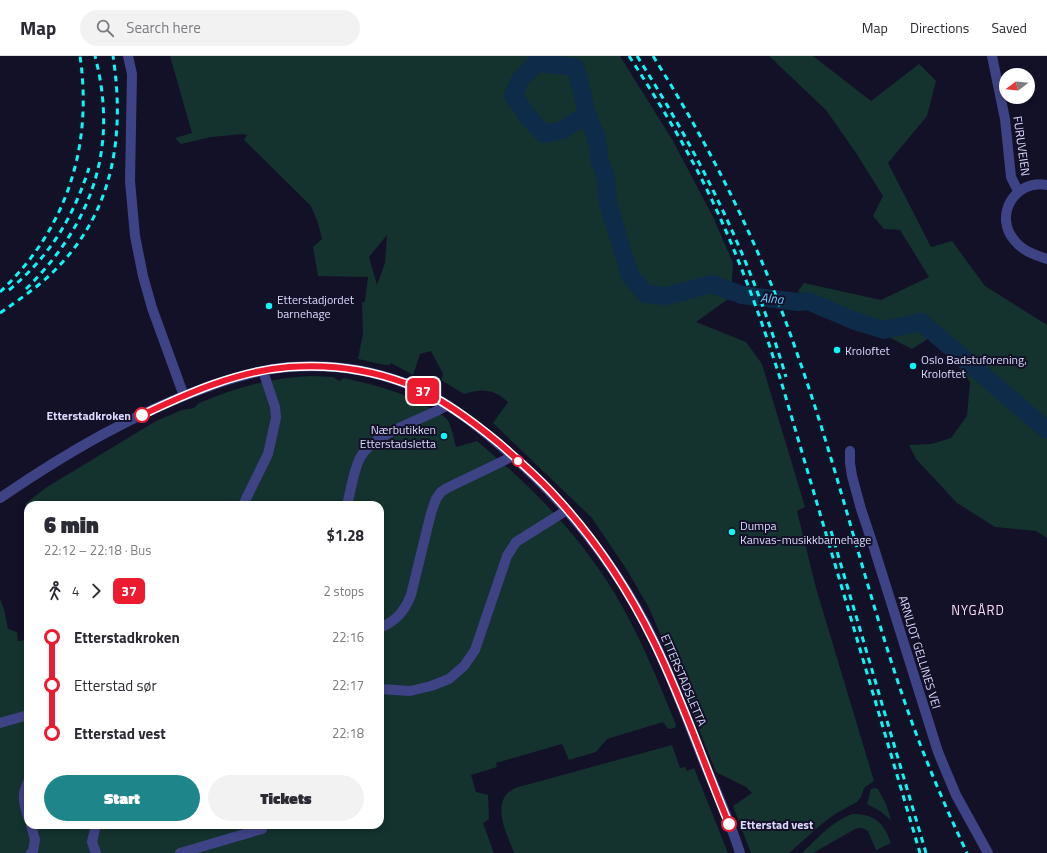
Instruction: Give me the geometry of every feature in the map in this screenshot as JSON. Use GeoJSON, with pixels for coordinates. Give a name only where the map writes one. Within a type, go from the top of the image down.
{"type":"FeatureCollection","features":[{"type":"Feature","properties":{"kind":"street"},"geometry":{"type":"LineString","coordinates":[[128,56],[132,74],[130,181],[135,236],[143,276],[152,308],[184,396]]}},
{"type":"Feature","properties":{"kind":"street","name":"FURUVEIEN"},"geometry":{"type":"LineString","coordinates":[[992,56],[1005,119],[1011,177],[1018,191]]}},
{"type":"Feature","properties":{"kind":"street"},"geometry":{"type":"LineString","coordinates":[[1047,185],[1032,184],[1018,191],[1008,206],[1007,216],[1009,233],[1014,240],[1034,255],[1047,259]]}},
{"type":"Feature","properties":{"kind":"street","name":"ETTERSTADSLETTA"},"geometry":{"type":"LineString","coordinates":[[0,498],[69,452],[108,432],[184,396],[229,380],[263,371],[306,366],[361,370],[406,384],[432,395],[472,422],[545,485],[606,559],[632,600],[654,642],[677,695],[740,853]]}},
{"type":"Feature","properties":{"kind":"street"},"geometry":{"type":"LineString","coordinates":[[245,501],[268,454],[276,418],[275,408],[263,371]]}},
{"type":"Feature","properties":{"kind":"street"},"geometry":{"type":"LineString","coordinates":[[348,501],[357,466],[366,448],[383,436],[433,414],[448,405]]}},
{"type":"Feature","properties":{"kind":"street","name":"ARNLJOT GELLINES VEI"},"geometry":{"type":"LineString","coordinates":[[850,451],[852,476],[861,509],[938,752],[956,795],[988,853]]}},
{"type":"Feature","properties":{"kind":"street"},"geometry":{"type":"LineString","coordinates":[[384,626],[395,620],[406,608],[411,595],[431,513],[436,499],[441,492],[500,464],[513,456]]}},
{"type":"Feature","properties":{"kind":"street"},"geometry":{"type":"LineString","coordinates":[[384,689],[410,691],[431,686],[449,679],[464,666],[475,650],[507,556],[516,542],[567,510]]}},
{"type":"Feature","properties":{"kind":"street"},"geometry":{"type":"LineString","coordinates":[[0,723],[24,716]]}},
{"type":"Feature","properties":{"kind":"street"},"geometry":{"type":"LineString","coordinates":[[31,829],[35,840],[33,852],[31,853]]}},
{"type":"Feature","properties":{"kind":"street"},"geometry":{"type":"LineString","coordinates":[[95,829],[92,842],[96,853]]}},
{"type":"Feature","properties":{"kind":"street"},"geometry":{"type":"LineString","coordinates":[[180,853],[262,829]]}},
{"type":"Feature","properties":{"kind":"green space"},"geometry":{"type":"Polygon","coordinates":[[[170,56],[620,56],[673,141],[713,217],[733,263],[731,297],[696,322],[746,342],[762,364],[805,507],[797,511],[816,588],[874,781],[864,788],[861,797],[857,802],[835,814],[823,823],[789,853],[751,853],[733,806],[752,793],[746,787],[716,772],[649,608],[627,570],[592,518],[493,423],[508,402],[498,394],[488,391],[482,390],[464,394],[441,380],[443,374],[431,351],[420,354],[413,375],[391,363],[390,365],[385,365],[358,359],[363,333],[362,303],[365,301],[368,277],[318,276],[313,247],[322,239],[318,223],[311,206],[244,140],[247,135],[243,134],[211,137],[181,144],[175,138],[192,133],[170,56]],[[387,235],[369,257],[377,285],[385,263],[387,235]]]}},
{"type":"Feature","properties":{"kind":"green space"},"geometry":{"type":"Polygon","coordinates":[[[769,56],[813,56],[871,101],[919,64],[936,81],[927,116],[888,163],[931,247],[952,241],[985,286],[1047,325],[1047,538],[1036,531],[995,527],[957,503],[916,459],[909,445],[931,444],[951,438],[967,416],[970,382],[934,335],[912,349],[825,305],[802,300],[798,291],[804,283],[881,300],[929,277],[900,230],[884,229],[873,216],[883,196],[856,153],[826,110],[769,56]]]}},
{"type":"Feature","properties":{"kind":"green space"},"geometry":{"type":"Polygon","coordinates":[[[296,377],[333,377],[339,381],[344,378],[403,394],[425,405],[448,420],[456,447],[477,441],[516,475],[552,512],[586,551],[615,594],[633,626],[648,658],[676,725],[675,728],[668,729],[663,722],[607,739],[596,752],[569,760],[562,744],[496,763],[497,767],[471,775],[476,792],[488,795],[489,819],[483,823],[494,853],[0,853],[0,599],[4,609],[8,629],[17,632],[18,641],[24,640],[24,829],[384,829],[384,501],[29,501],[47,487],[156,421],[182,410],[194,408],[199,403],[227,392],[254,384],[296,377]]]}},
{"type":"Feature","properties":{"kind":"green space"},"geometry":{"type":"Polygon","coordinates":[[[672,745],[680,768],[685,767],[687,771],[694,768],[728,853],[514,853],[506,832],[501,810],[505,796],[515,788],[672,745]]]}},
{"type":"Feature","properties":{"kind":"green space"},"geometry":{"type":"Polygon","coordinates":[[[871,789],[878,789],[886,804],[891,820],[880,811],[867,804],[871,789]]]}},
{"type":"Feature","properties":{"kind":"green space"},"geometry":{"type":"Polygon","coordinates":[[[853,814],[861,814],[878,821],[885,830],[891,843],[876,850],[868,831],[862,828],[857,828],[813,853],[802,853],[832,825],[853,814]]]}},
{"type":"Feature","properties":{"kind":"waterway","name":"Alna"},"geometry":{"type":"LineString","coordinates":[[537,56],[538,63],[521,78],[513,95],[529,118],[544,134],[563,130],[587,114],[596,136],[600,161],[606,179],[608,203],[630,276],[646,294],[666,296],[712,284],[742,295],[798,302],[808,301],[855,321],[884,330],[921,322],[1047,430]]}},
{"type":"Feature","properties":{"kind":"waterway","name":"Alna"},"geometry":{"type":"LineString","coordinates":[[538,63],[576,68],[587,114]]}},
{"type":"Feature","properties":{"kind":"railway"},"geometry":{"type":"LineString","coordinates":[[0,292],[23,267],[43,241],[58,213],[70,184],[78,154],[82,122],[83,89],[80,56]]}},
{"type":"Feature","properties":{"kind":"railway"},"geometry":{"type":"LineString","coordinates":[[26,289],[49,264],[68,238],[83,211],[94,183],[101,153],[104,122],[102,90],[95,56]]}},
{"type":"Feature","properties":{"kind":"railway"},"geometry":{"type":"LineString","coordinates":[[0,313],[37,286],[57,268],[76,245],[91,221],[103,196],[111,170],[116,142],[116,85],[113,56]]}},
{"type":"Feature","properties":{"kind":"railway"},"geometry":{"type":"LineString","coordinates":[[629,56],[672,126],[702,179],[731,243],[766,334],[920,853]]}},
{"type":"Feature","properties":{"kind":"railway"},"geometry":{"type":"LineString","coordinates":[[637,56],[683,133],[723,211],[758,292],[786,377]]}},
{"type":"Feature","properties":{"kind":"railway"},"geometry":{"type":"LineString","coordinates":[[653,56],[716,165],[753,241],[785,319],[813,401],[876,613],[903,697],[917,737],[949,815],[967,853]]}},
{"type":"Feature","properties":{"kind":"railway"},"geometry":{"type":"LineString","coordinates":[[9,290],[37,264],[58,235],[76,203],[89,168]]}},
{"type":"Feature","properties":{"kind":"railway"},"geometry":{"type":"LineString","coordinates":[[831,531],[926,853]]}},
{"type":"Feature","properties":{"kind":"bus line","name":"37"},"geometry":{"type":"LineString","coordinates":[[142,415],[188,394],[252,373],[306,366],[361,370],[387,377],[432,395],[460,413],[491,437],[540,480],[555,495],[606,559],[632,600],[664,662],[729,824]]}},
{"type":"Feature","properties":{"kind":"place","name":"Etterstadjordet barnehage"},"geometry":{"type":"Point","coordinates":[269,306]}},
{"type":"Feature","properties":{"kind":"place","name":"Kroloftet"},"geometry":{"type":"Point","coordinates":[837,350]}},
{"type":"Feature","properties":{"kind":"place","name":"Oslo Badstuforening, Kroloftet"},"geometry":{"type":"Point","coordinates":[913,366]}},
{"type":"Feature","properties":{"kind":"place","name":"Etterstadkroken"},"geometry":{"type":"Point","coordinates":[142,415]}},
{"type":"Feature","properties":{"kind":"place","name":"Nærbutikken Etterstadsletta"},"geometry":{"type":"Point","coordinates":[444,436]}},
{"type":"Feature","properties":{"kind":"place","name":"Dumpa Kanvas-musikkbarnehage"},"geometry":{"type":"Point","coordinates":[732,532]}},
{"type":"Feature","properties":{"kind":"place","name":"Etterstad vest"},"geometry":{"type":"Point","coordinates":[729,824]}},
{"type":"Feature","properties":{"kind":"district","name":"NYGÅRD"},"geometry":{"type":"Point","coordinates":[978,610]}}]}
